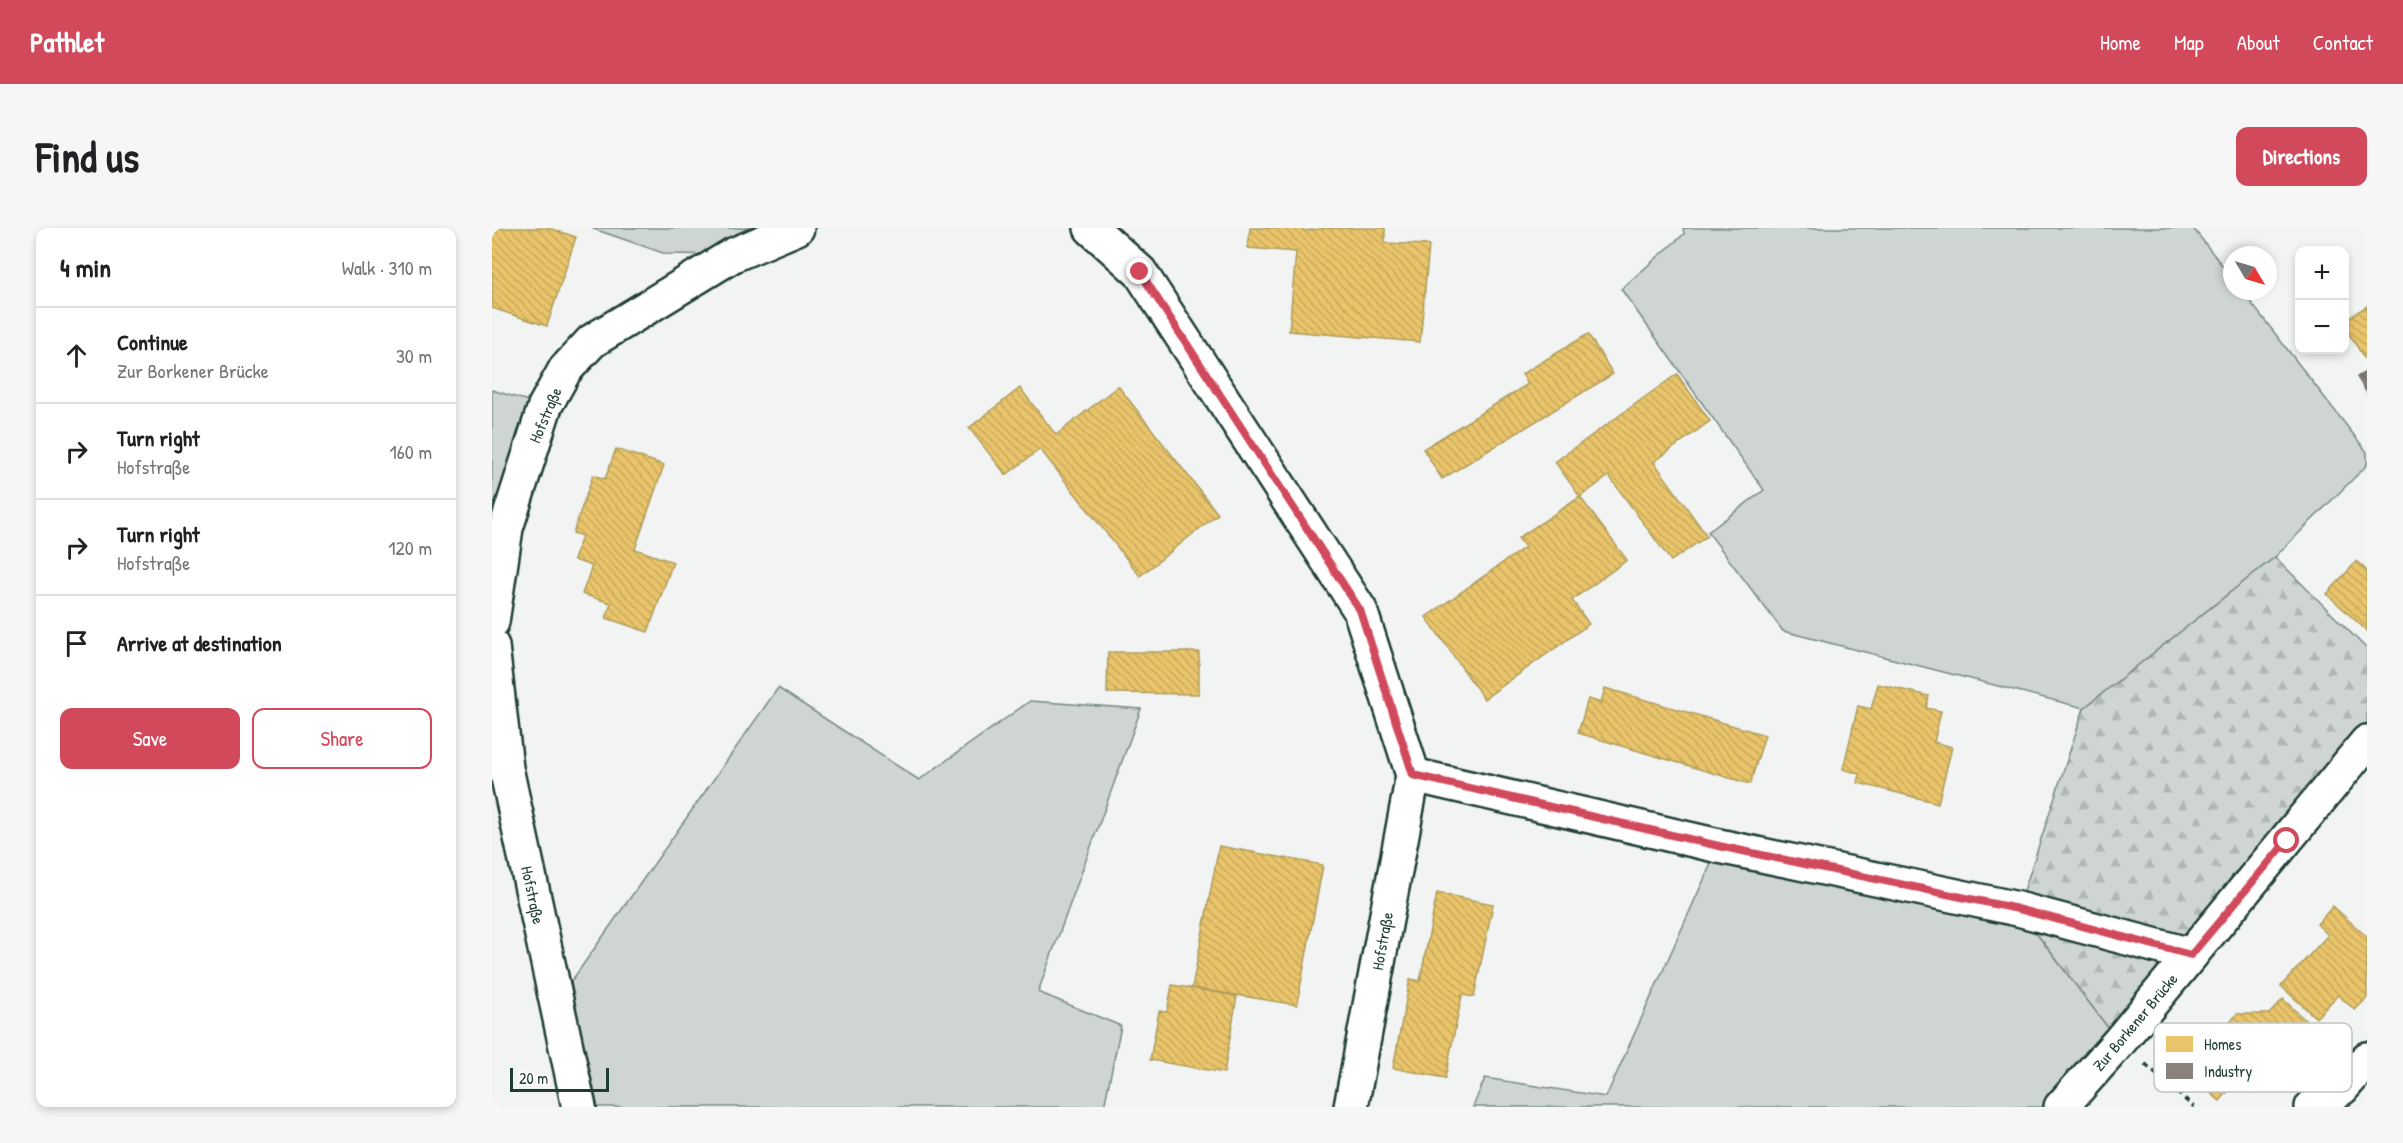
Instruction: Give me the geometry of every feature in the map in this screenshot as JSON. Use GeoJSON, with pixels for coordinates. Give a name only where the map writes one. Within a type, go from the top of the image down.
{"type":"FeatureCollection","features":[{"type":"Feature","properties":{"kind":"street","name":"Hofstraße"},"geometry":{"type":"LineString","coordinates":[[492,622],[507,528],[544,406],[565,370],[592,341],[733,255],[797,228]]}},
{"type":"Feature","properties":{"kind":"street","name":"Hofstraße"},"geometry":{"type":"LineString","coordinates":[[1091,228],[1140,272],[1360,610],[1413,775],[1351,1107]]}},
{"type":"Feature","properties":{"kind":"street"},"geometry":{"type":"LineString","coordinates":[[1115,228],[1140,272]]}},
{"type":"Feature","properties":{"kind":"street","name":"Hofstraße"},"geometry":{"type":"LineString","coordinates":[[492,646],[507,768],[579,1107]]}},
{"type":"Feature","properties":{"kind":"street","name":"Zur Borkener Brücke"},"geometry":{"type":"LineString","coordinates":[[2061,1107],[2120,1042],[2367,742]]}},
{"type":"Feature","properties":{"kind":"street"},"geometry":{"type":"LineString","coordinates":[[1413,775],[1731,848],[2018,909],[2191,955]]}},
{"type":"Feature","properties":{"kind":"street"},"geometry":{"type":"LineString","coordinates":[[2352,1076],[2367,1059]]}},
{"type":"Feature","properties":{"kind":"street"},"geometry":{"type":"LineString","coordinates":[[2312,1107],[2336,1092]]}},
{"type":"Feature","properties":{"kind":"path"},"geometry":{"type":"LineString","coordinates":[[2120,1042],[2154,1072]]}},
{"type":"Feature","properties":{"kind":"path"},"geometry":{"type":"LineString","coordinates":[[2177,1092],[2194,1107]]}},
{"type":"Feature","properties":{"kind":"green space"},"geometry":{"type":"Polygon","coordinates":[[[591,228],[797,228],[733,255],[666,254],[591,228]]]}},
{"type":"Feature","properties":{"kind":"green space"},"geometry":{"type":"Polygon","coordinates":[[[1683,228],[2193,228],[2223,266],[2223,300],[2249,300],[2367,452],[2367,465],[2275,557],[2084,708],[1783,631],[1708,532],[1764,490],[1621,289],[1684,234],[1683,228]]]}},
{"type":"Feature","properties":{"kind":"green space"},"geometry":{"type":"Polygon","coordinates":[[[492,390],[545,406],[492,622],[492,390]]]}},
{"type":"Feature","properties":{"kind":"green space"},"geometry":{"type":"Polygon","coordinates":[[[2275,557],[2367,649],[2367,742],[2119,1042],[2018,909],[2084,708],[2275,557]]]}},
{"type":"Feature","properties":{"kind":"green space"},"geometry":{"type":"Polygon","coordinates":[[[778,688],[919,780],[1030,701],[1141,709],[1038,992],[1121,1026],[1104,1107],[579,1107],[556,1003],[778,688]]]}},
{"type":"Feature","properties":{"kind":"green space"},"geometry":{"type":"Polygon","coordinates":[[[1719,846],[2018,909],[2119,1042],[2061,1107],[1473,1107],[1485,1078],[1606,1097],[1719,846]]]}},
{"type":"Feature","properties":{"kind":"building: Homes"},"geometry":{"type":"Polygon","coordinates":[[[492,228],[549,228],[576,237],[547,326],[492,308],[492,228]]]}},
{"type":"Feature","properties":{"kind":"building: Homes"},"geometry":{"type":"Polygon","coordinates":[[[1250,228],[1303,228],[1303,231],[1327,228],[1385,228],[1385,243],[1429,245],[1420,342],[1289,331],[1296,252],[1248,248],[1250,228]]]}},
{"type":"Feature","properties":{"kind":"building: Homes"},"geometry":{"type":"Polygon","coordinates":[[[2367,306],[2367,361],[2349,334],[2349,317],[2367,306]]]}},
{"type":"Feature","properties":{"kind":"building: Homes"},"geometry":{"type":"Polygon","coordinates":[[[1588,334],[1613,374],[1442,479],[1423,449],[1528,384],[1522,374],[1588,334]]]}},
{"type":"Feature","properties":{"kind":"building: Homes"},"geometry":{"type":"Polygon","coordinates":[[[1677,374],[1710,421],[1654,462],[1707,536],[1671,561],[1609,476],[1580,497],[1555,462],[1677,374]]]}},
{"type":"Feature","properties":{"kind":"building: Homes"},"geometry":{"type":"Polygon","coordinates":[[[1118,386],[1218,514],[1140,576],[1040,449],[1006,475],[969,428],[1020,388],[1056,435],[1118,386]]]}},
{"type":"Feature","properties":{"kind":"building: Homes"},"geometry":{"type":"Polygon","coordinates":[[[616,449],[664,465],[635,549],[673,562],[648,632],[606,618],[611,603],[582,594],[592,566],[574,560],[582,536],[573,533],[593,475],[605,479],[616,449]]]}},
{"type":"Feature","properties":{"kind":"building: Homes"},"geometry":{"type":"Polygon","coordinates":[[[1580,497],[1627,560],[1572,600],[1589,624],[1484,699],[1426,617],[1525,547],[1518,538],[1580,497]]]}},
{"type":"Feature","properties":{"kind":"building: Homes"},"geometry":{"type":"Polygon","coordinates":[[[2357,561],[2367,571],[2367,631],[2327,594],[2357,561]]]}},
{"type":"Feature","properties":{"kind":"building: Homes"},"geometry":{"type":"Polygon","coordinates":[[[1108,652],[1199,652],[1199,694],[1107,693],[1108,652]]]}},
{"type":"Feature","properties":{"kind":"building: Homes"},"geometry":{"type":"Polygon","coordinates":[[[1878,684],[1929,696],[1926,708],[1941,711],[1934,742],[1952,747],[1938,803],[1858,783],[1860,774],[1843,769],[1858,706],[1871,709],[1878,684]]]}},
{"type":"Feature","properties":{"kind":"building: Homes"},"geometry":{"type":"Polygon","coordinates":[[[1605,688],[1765,735],[1750,784],[1578,733],[1588,699],[1601,703],[1605,688]]]}},
{"type":"Feature","properties":{"kind":"building: Homes"},"geometry":{"type":"Polygon","coordinates":[[[1219,846],[1323,865],[1297,1005],[1192,988],[1219,846]]]}},
{"type":"Feature","properties":{"kind":"building: Homes"},"geometry":{"type":"Polygon","coordinates":[[[1437,893],[1493,904],[1474,997],[1462,995],[1445,1078],[1393,1068],[1410,979],[1420,981],[1437,893]]]}},
{"type":"Feature","properties":{"kind":"building: Homes"},"geometry":{"type":"Polygon","coordinates":[[[2333,906],[2367,937],[2367,998],[2355,1010],[2338,995],[2316,1018],[2281,986],[2328,935],[2317,924],[2333,906]]]}},
{"type":"Feature","properties":{"kind":"building: Homes"},"geometry":{"type":"Polygon","coordinates":[[[1172,985],[1237,996],[1224,1073],[1150,1060],[1159,1011],[1167,1012],[1172,985]]]}},
{"type":"Feature","properties":{"kind":"building: Homes"},"geometry":{"type":"Polygon","coordinates":[[[2283,999],[2308,1023],[2229,1023],[2237,1014],[2269,1014],[2283,999]]]}},
{"type":"Feature","properties":{"kind":"building: Homes"},"geometry":{"type":"Polygon","coordinates":[[[2209,1092],[2227,1092],[2220,1101],[2209,1092]]]}},
{"type":"Feature","properties":{"kind":"building: Industry"},"geometry":{"type":"Polygon","coordinates":[[[2367,371],[2367,393],[2357,377],[2367,371]]]}},
{"type":"Feature","properties":{"kind":"route"},"geometry":{"type":"LineString","coordinates":[[1140,272],[1360,610],[1413,775],[1719,846],[2018,909],[2191,955],[2287,841]]}}]}
